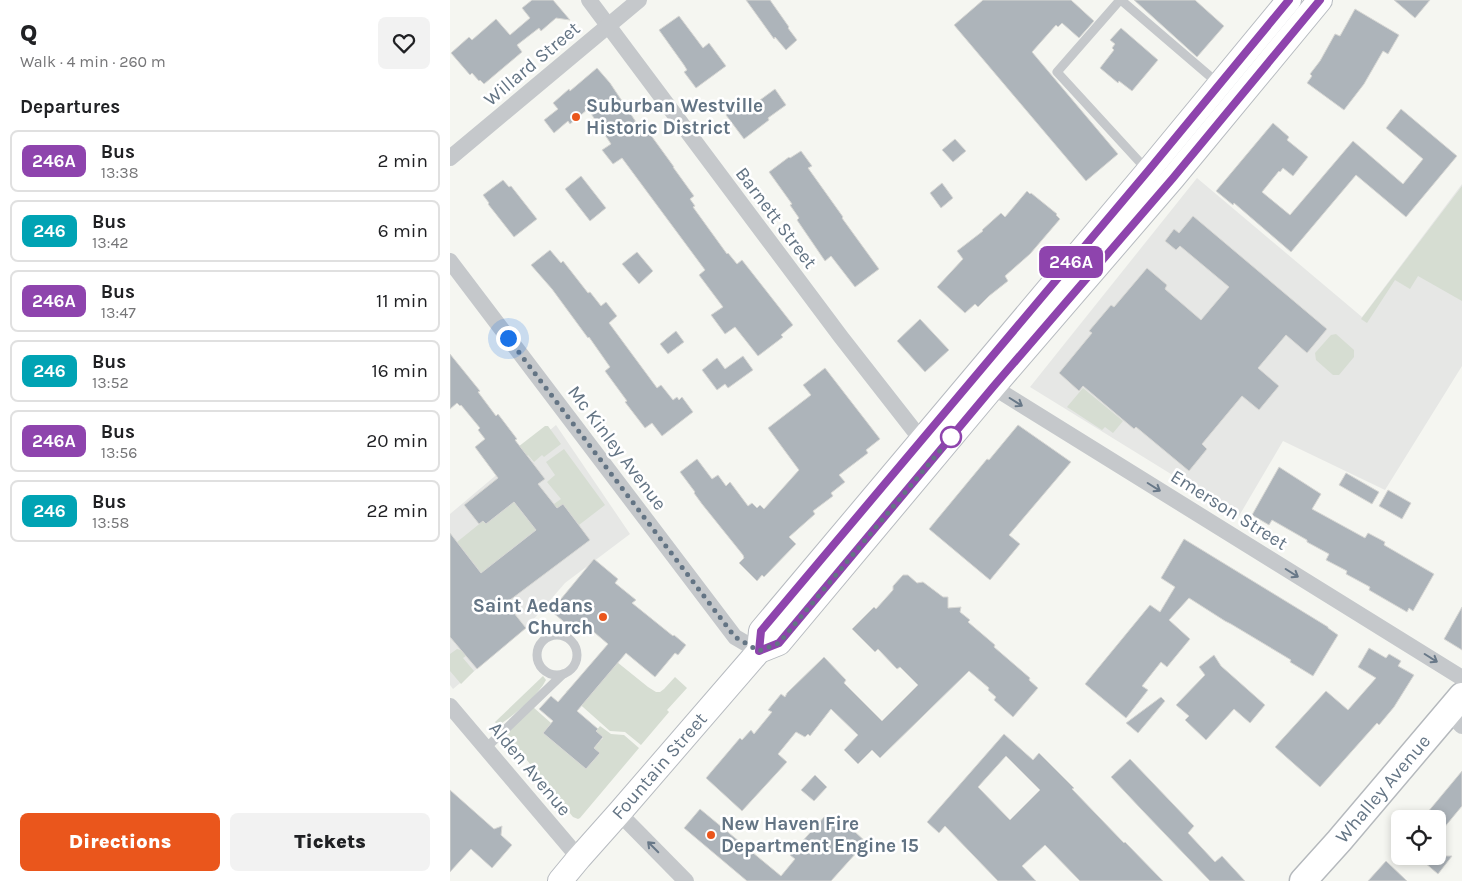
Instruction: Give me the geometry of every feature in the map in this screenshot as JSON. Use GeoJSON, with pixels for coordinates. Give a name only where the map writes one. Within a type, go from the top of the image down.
{"type":"FeatureCollection","features":[{"type":"Feature","properties":{"kind":"main road","name":"Fountain Street"},"geometry":{"type":"LineString","coordinates":[[1130,210],[1148,171],[1289,0]]}},
{"type":"Feature","properties":{"kind":"main road","name":"Fountain Street"},"geometry":{"type":"LineString","coordinates":[[560,881],[759,651],[779,643],[928,448],[984,381],[1130,210],[1289,37],[1320,0]]}},
{"type":"Feature","properties":{"kind":"main road"},"geometry":{"type":"LineString","coordinates":[[1271,22],[1289,37]]}},
{"type":"Feature","properties":{"kind":"main road","name":"Whalley Avenue"},"geometry":{"type":"LineString","coordinates":[[1312,875],[1458,712]]}},
{"type":"Feature","properties":{"kind":"street","name":"Barnett Street"},"geometry":{"type":"LineString","coordinates":[[589,0],[835,330],[928,448]]}},
{"type":"Feature","properties":{"kind":"street","name":"Willard Street"},"geometry":{"type":"LineString","coordinates":[[450,158],[639,0]]}},
{"type":"Feature","properties":{"kind":"street","name":"Mc Kinley Avenue"},"geometry":{"type":"LineString","coordinates":[[450,261],[735,637],[759,651]]}},
{"type":"Feature","properties":{"kind":"street","name":"Emerson Street"},"geometry":{"type":"LineString","coordinates":[[984,381],[1462,678]]}},
{"type":"Feature","properties":{"kind":"street","name":"Alden Avenue"},"geometry":{"type":"LineString","coordinates":[[450,706],[578,858]]}},
{"type":"Feature","properties":{"kind":"street"},"geometry":{"type":"LineString","coordinates":[[619,813],[686,881]]}},
{"type":"Feature","properties":{"kind":"lane"},"geometry":{"type":"LineString","coordinates":[[1148,171],[1057,72],[1120,0],[1220,84]]}},
{"type":"Feature","properties":{"kind":"lane"},"geometry":{"type":"LineString","coordinates":[[486,748],[563,674],[569,671],[576,661],[576,648],[573,643],[563,636],[550,636],[540,645],[538,658],[540,664],[544,670],[550,673],[556,675],[563,674]]}},
{"type":"Feature","properties":{"kind":"shaded area"},"geometry":{"type":"Polygon","coordinates":[[[1197,178],[1362,317],[1462,184],[1462,366],[1385,490],[1283,441],[1239,516],[1030,387],[1197,178]]]}},
{"type":"Feature","properties":{"kind":"shaded area"},"geometry":{"type":"Polygon","coordinates":[[[1462,186],[1462,301],[1418,276],[1410,289],[1395,280],[1367,323],[1361,319],[1462,186]]]}},
{"type":"Feature","properties":{"kind":"shaded area"},"geometry":{"type":"Polygon","coordinates":[[[1336,334],[1354,350],[1354,357],[1339,375],[1333,375],[1316,360],[1315,353],[1331,335],[1336,334]]]}},
{"type":"Feature","properties":{"kind":"shaded area"},"geometry":{"type":"Polygon","coordinates":[[[1083,388],[1123,421],[1113,433],[1105,427],[1102,430],[1067,407],[1083,388]]]}},
{"type":"Feature","properties":{"kind":"shaded area"},"geometry":{"type":"Polygon","coordinates":[[[556,425],[630,534],[565,583],[526,628],[453,689],[450,685],[450,514],[556,425]]]}},
{"type":"Feature","properties":{"kind":"shaded area"},"geometry":{"type":"Polygon","coordinates":[[[545,426],[548,426],[561,444],[534,462],[528,455],[513,466],[505,457],[545,426]]]}},
{"type":"Feature","properties":{"kind":"shaded area"},"geometry":{"type":"Polygon","coordinates":[[[564,449],[605,505],[579,525],[563,504],[554,510],[541,526],[500,558],[501,598],[457,542],[483,521],[486,524],[514,502],[527,519],[561,499],[547,482],[555,475],[546,462],[564,449]]]}},
{"type":"Feature","properties":{"kind":"shaded area"},"geometry":{"type":"Polygon","coordinates":[[[457,649],[461,650],[466,656],[463,658],[474,671],[461,684],[450,671],[450,654],[457,649]]]}},
{"type":"Feature","properties":{"kind":"shaded area"},"geometry":{"type":"Polygon","coordinates":[[[612,658],[656,692],[664,689],[675,677],[687,688],[667,710],[669,712],[641,745],[625,732],[610,731],[566,692],[568,690],[583,703],[612,658]]]}},
{"type":"Feature","properties":{"kind":"shaded area"},"geometry":{"type":"Polygon","coordinates":[[[543,676],[546,680],[537,693],[498,726],[495,722],[543,676]]]}},
{"type":"Feature","properties":{"kind":"shaded area"},"geometry":{"type":"Polygon","coordinates":[[[533,707],[551,723],[543,733],[586,769],[600,753],[594,748],[603,738],[596,731],[600,726],[611,734],[624,735],[639,748],[578,819],[573,817],[505,733],[533,707]]]}},
{"type":"Feature","properties":{"kind":"building"},"geometry":{"type":"Polygon","coordinates":[[[532,0],[553,0],[570,20],[556,18],[541,31],[539,28],[517,45],[522,52],[484,84],[472,73],[470,75],[451,53],[469,37],[472,40],[496,19],[510,35],[530,18],[522,8],[532,0]]]}},
{"type":"Feature","properties":{"kind":"building"},"geometry":{"type":"Polygon","coordinates":[[[746,0],[770,0],[797,40],[786,50],[775,37],[774,39],[746,0]]]}},
{"type":"Feature","properties":{"kind":"building"},"geometry":{"type":"Polygon","coordinates":[[[983,0],[1071,0],[1094,21],[1079,38],[1062,23],[1058,27],[1056,25],[1032,52],[1118,154],[1086,181],[954,25],[983,0]]]}},
{"type":"Feature","properties":{"kind":"building"},"geometry":{"type":"Polygon","coordinates":[[[1134,0],[1195,0],[1224,26],[1197,57],[1134,0]]]}},
{"type":"Feature","properties":{"kind":"building"},"geometry":{"type":"Polygon","coordinates":[[[1394,0],[1430,0],[1415,18],[1394,0]]]}},
{"type":"Feature","properties":{"kind":"building"},"geometry":{"type":"Polygon","coordinates":[[[1355,9],[1399,35],[1388,54],[1383,51],[1364,84],[1344,110],[1307,83],[1312,76],[1310,74],[1320,61],[1335,34],[1340,36],[1355,9]]]}},
{"type":"Feature","properties":{"kind":"building"},"geometry":{"type":"Polygon","coordinates":[[[679,16],[703,48],[709,43],[726,66],[696,88],[684,72],[687,70],[684,65],[659,30],[679,16]]]}},
{"type":"Feature","properties":{"kind":"building"},"geometry":{"type":"Polygon","coordinates":[[[1121,28],[1158,60],[1132,91],[1119,81],[1118,83],[1100,68],[1114,50],[1112,48],[1115,44],[1110,40],[1121,28]]]}},
{"type":"Feature","properties":{"kind":"building"},"geometry":{"type":"Polygon","coordinates":[[[597,68],[610,83],[636,122],[642,123],[674,167],[694,196],[690,199],[695,206],[693,207],[727,254],[737,264],[742,260],[793,325],[781,335],[783,337],[758,356],[735,327],[725,334],[711,315],[723,307],[699,275],[705,270],[622,158],[613,164],[602,150],[611,144],[588,109],[570,124],[568,121],[554,133],[544,120],[558,109],[553,103],[597,68]]]}},
{"type":"Feature","properties":{"kind":"building"},"geometry":{"type":"Polygon","coordinates":[[[775,89],[786,105],[744,139],[726,115],[751,96],[756,103],[775,89]]]}},
{"type":"Feature","properties":{"kind":"building"},"geometry":{"type":"Polygon","coordinates":[[[1401,109],[1457,156],[1406,217],[1356,175],[1291,252],[1234,203],[1233,205],[1216,191],[1273,123],[1289,137],[1287,140],[1308,157],[1293,176],[1283,168],[1279,171],[1262,192],[1290,215],[1353,141],[1403,184],[1423,159],[1386,128],[1401,109]]]}},
{"type":"Feature","properties":{"kind":"building"},"geometry":{"type":"Polygon","coordinates":[[[955,139],[966,151],[953,162],[942,150],[955,139]]]}},
{"type":"Feature","properties":{"kind":"building"},"geometry":{"type":"Polygon","coordinates":[[[801,151],[812,166],[808,168],[879,269],[855,287],[831,256],[825,261],[797,220],[799,218],[790,205],[792,204],[769,172],[789,157],[801,151]]]}},
{"type":"Feature","properties":{"kind":"building"},"geometry":{"type":"Polygon","coordinates":[[[581,176],[606,208],[590,221],[565,189],[581,176]]]}},
{"type":"Feature","properties":{"kind":"building"},"geometry":{"type":"Polygon","coordinates":[[[503,180],[509,187],[511,186],[537,219],[514,237],[483,195],[503,180]]]}},
{"type":"Feature","properties":{"kind":"building"},"geometry":{"type":"Polygon","coordinates":[[[942,183],[953,198],[941,208],[930,193],[942,183]]]}},
{"type":"Feature","properties":{"kind":"building"},"geometry":{"type":"Polygon","coordinates":[[[1027,191],[1057,214],[1060,219],[1030,254],[1005,276],[1008,281],[978,307],[975,304],[965,313],[937,287],[963,259],[957,251],[983,231],[1001,213],[1005,217],[1027,191]]]}},
{"type":"Feature","properties":{"kind":"building"},"geometry":{"type":"Polygon","coordinates":[[[1193,216],[1327,329],[1307,353],[1286,335],[1258,368],[1279,386],[1259,410],[1242,396],[1202,444],[1207,449],[1189,471],[1136,427],[1134,429],[1083,386],[1079,391],[1059,373],[1092,333],[1089,331],[1111,305],[1114,307],[1147,268],[1167,285],[1165,289],[1201,320],[1229,287],[1180,246],[1176,250],[1165,241],[1174,229],[1179,233],[1193,216]]]}},
{"type":"Feature","properties":{"kind":"building"},"geometry":{"type":"Polygon","coordinates":[[[550,250],[561,263],[563,261],[588,293],[590,292],[601,306],[606,302],[617,316],[609,323],[657,388],[661,385],[673,400],[677,397],[679,400],[682,397],[693,412],[662,436],[652,423],[645,428],[625,402],[627,401],[605,371],[610,367],[552,289],[531,265],[550,250]]]}},
{"type":"Feature","properties":{"kind":"building"},"geometry":{"type":"Polygon","coordinates":[[[637,252],[653,271],[639,284],[622,264],[637,252]]]}},
{"type":"Feature","properties":{"kind":"building"},"geometry":{"type":"Polygon","coordinates":[[[920,319],[949,350],[925,372],[897,341],[920,319]]]}},
{"type":"Feature","properties":{"kind":"building"},"geometry":{"type":"Polygon","coordinates":[[[676,331],[684,342],[668,354],[660,344],[676,331]]]}},
{"type":"Feature","properties":{"kind":"building"},"geometry":{"type":"Polygon","coordinates":[[[450,354],[480,391],[478,392],[496,416],[498,414],[517,439],[515,440],[545,479],[538,484],[557,508],[563,504],[590,540],[506,603],[526,628],[477,669],[450,637],[450,533],[481,573],[536,530],[514,502],[486,524],[483,521],[479,524],[464,505],[498,478],[475,447],[485,439],[478,430],[480,428],[461,405],[457,403],[450,409],[450,354]]]}},
{"type":"Feature","properties":{"kind":"building"},"geometry":{"type":"Polygon","coordinates":[[[743,356],[753,370],[728,388],[725,384],[717,390],[702,370],[717,358],[725,369],[743,356]]]}},
{"type":"Feature","properties":{"kind":"building"},"geometry":{"type":"Polygon","coordinates":[[[825,368],[880,439],[866,450],[868,453],[839,475],[845,482],[831,493],[833,496],[813,511],[815,514],[789,537],[796,544],[764,577],[762,575],[757,581],[739,563],[744,558],[743,555],[702,504],[680,472],[697,459],[712,479],[718,475],[726,486],[730,482],[748,506],[752,503],[757,508],[760,505],[764,509],[799,470],[768,428],[811,395],[803,385],[825,368]]]}},
{"type":"Feature","properties":{"kind":"building"},"geometry":{"type":"Polygon","coordinates":[[[1018,425],[1071,462],[1009,535],[1020,544],[990,580],[929,529],[1018,425]]]}},
{"type":"Feature","properties":{"kind":"building"},"geometry":{"type":"Polygon","coordinates":[[[1279,467],[1321,494],[1312,509],[1365,538],[1368,533],[1385,542],[1384,545],[1434,574],[1413,611],[1409,608],[1407,612],[1369,590],[1370,587],[1346,574],[1347,571],[1326,560],[1329,554],[1307,542],[1307,540],[1272,520],[1269,525],[1252,515],[1279,467]]]}},
{"type":"Feature","properties":{"kind":"building"},"geometry":{"type":"Polygon","coordinates":[[[1346,473],[1379,492],[1372,504],[1339,485],[1346,473]]]}},
{"type":"Feature","properties":{"kind":"building"},"geometry":{"type":"Polygon","coordinates":[[[1388,490],[1411,503],[1402,519],[1379,506],[1388,490]]]}},
{"type":"Feature","properties":{"kind":"building"},"geometry":{"type":"Polygon","coordinates":[[[1184,539],[1338,635],[1313,676],[1290,662],[1291,660],[1189,598],[1169,620],[1190,639],[1167,667],[1161,662],[1142,686],[1148,690],[1126,718],[1085,684],[1150,605],[1160,612],[1175,587],[1161,578],[1184,539]]]}},
{"type":"Feature","properties":{"kind":"building","name":"Saint Aedans Church"},"geometry":{"type":"Polygon","coordinates":[[[594,559],[618,579],[615,583],[636,600],[632,603],[686,645],[678,655],[675,653],[655,677],[626,653],[577,711],[598,729],[596,731],[603,737],[594,748],[600,753],[586,769],[543,733],[553,721],[539,709],[551,696],[558,702],[608,644],[582,622],[575,631],[551,611],[594,559]]]}},
{"type":"Feature","properties":{"kind":"building"},"geometry":{"type":"Polygon","coordinates":[[[903,575],[908,575],[917,583],[923,582],[943,597],[948,597],[948,608],[961,607],[960,612],[970,620],[968,622],[1030,678],[1029,680],[1038,688],[1013,717],[994,700],[996,697],[988,690],[989,688],[969,671],[880,758],[872,750],[858,764],[844,750],[858,735],[831,709],[810,736],[808,734],[805,737],[796,732],[778,754],[787,762],[742,811],[706,778],[740,738],[742,740],[751,730],[754,734],[772,712],[768,710],[781,694],[785,697],[824,657],[846,680],[844,683],[882,721],[918,685],[900,667],[897,669],[878,649],[875,652],[852,629],[874,607],[876,609],[903,575]]]}},
{"type":"Feature","properties":{"kind":"building"},"geometry":{"type":"Polygon","coordinates":[[[1462,607],[1462,650],[1444,639],[1462,607]]]}},
{"type":"Feature","properties":{"kind":"building"},"geometry":{"type":"Polygon","coordinates":[[[1369,648],[1386,658],[1389,654],[1401,661],[1398,666],[1414,675],[1394,707],[1379,725],[1377,723],[1320,787],[1275,747],[1326,691],[1348,710],[1376,678],[1358,667],[1369,648]]]}},
{"type":"Feature","properties":{"kind":"building"},"geometry":{"type":"Polygon","coordinates":[[[1214,655],[1221,666],[1265,705],[1250,723],[1234,709],[1206,740],[1185,720],[1189,716],[1176,705],[1205,675],[1199,667],[1214,655]]]}},
{"type":"Feature","properties":{"kind":"building"},"geometry":{"type":"Polygon","coordinates":[[[1161,697],[1165,701],[1138,733],[1126,723],[1161,697]]]}},
{"type":"Feature","properties":{"kind":"building"},"geometry":{"type":"Polygon","coordinates":[[[1004,734],[1033,760],[1039,753],[1124,843],[1163,881],[1080,881],[1045,845],[1022,866],[1036,881],[998,881],[945,826],[939,833],[927,822],[1004,734]],[[1006,756],[978,787],[1010,820],[1040,790],[1006,756]]]}},
{"type":"Feature","properties":{"kind":"building"},"geometry":{"type":"Polygon","coordinates":[[[1130,759],[1194,826],[1188,833],[1215,862],[1222,856],[1245,881],[1210,881],[1141,809],[1111,777],[1130,759]]]}},
{"type":"Feature","properties":{"kind":"building"},"geometry":{"type":"Polygon","coordinates":[[[1462,771],[1462,806],[1446,825],[1446,810],[1430,810],[1462,771]]]}},
{"type":"Feature","properties":{"kind":"building"},"geometry":{"type":"Polygon","coordinates":[[[815,775],[827,787],[814,801],[801,790],[815,775]]]}},
{"type":"Feature","properties":{"kind":"building"},"geometry":{"type":"Polygon","coordinates":[[[450,790],[494,829],[502,826],[501,835],[512,845],[492,868],[471,849],[450,872],[450,790]]]}},
{"type":"Feature","properties":{"kind":"building"},"geometry":{"type":"Polygon","coordinates":[[[700,809],[781,876],[795,859],[790,855],[825,816],[838,827],[843,821],[866,842],[831,881],[747,881],[684,828],[700,809]]]}},
{"type":"Feature","properties":{"kind":"building"},"geometry":{"type":"Polygon","coordinates":[[[1446,856],[1452,856],[1446,864],[1446,856]]]}},
{"type":"Feature","properties":{"kind":"building"},"geometry":{"type":"Polygon","coordinates":[[[1386,861],[1407,881],[1368,881],[1386,861]]]}},
{"type":"Feature","properties":{"kind":"building"},"geometry":{"type":"Polygon","coordinates":[[[1428,865],[1445,865],[1438,874],[1428,865]]]}},
{"type":"Feature","properties":{"kind":"bus line","name":"246A"},"geometry":{"type":"LineString","coordinates":[[1289,0],[1148,171],[761,631],[759,651],[779,643],[993,387],[1173,178],[1320,0]]}},
{"type":"Feature","properties":{"kind":"place","name":"Suburban Westville Historic District"},"geometry":{"type":"Point","coordinates":[576,117]}},
{"type":"Feature","properties":{"kind":"place","name":"Saint Aedans Church"},"geometry":{"type":"Point","coordinates":[603,617]}},
{"type":"Feature","properties":{"kind":"place","name":"New Haven Fire Department Engine 15"},"geometry":{"type":"Point","coordinates":[711,835]}},
{"type":"Feature","properties":{"kind":"route"},"geometry":{"type":"LineString","coordinates":[[508,338],[735,637],[759,651],[779,643],[954,434],[951,437]]}}]}
